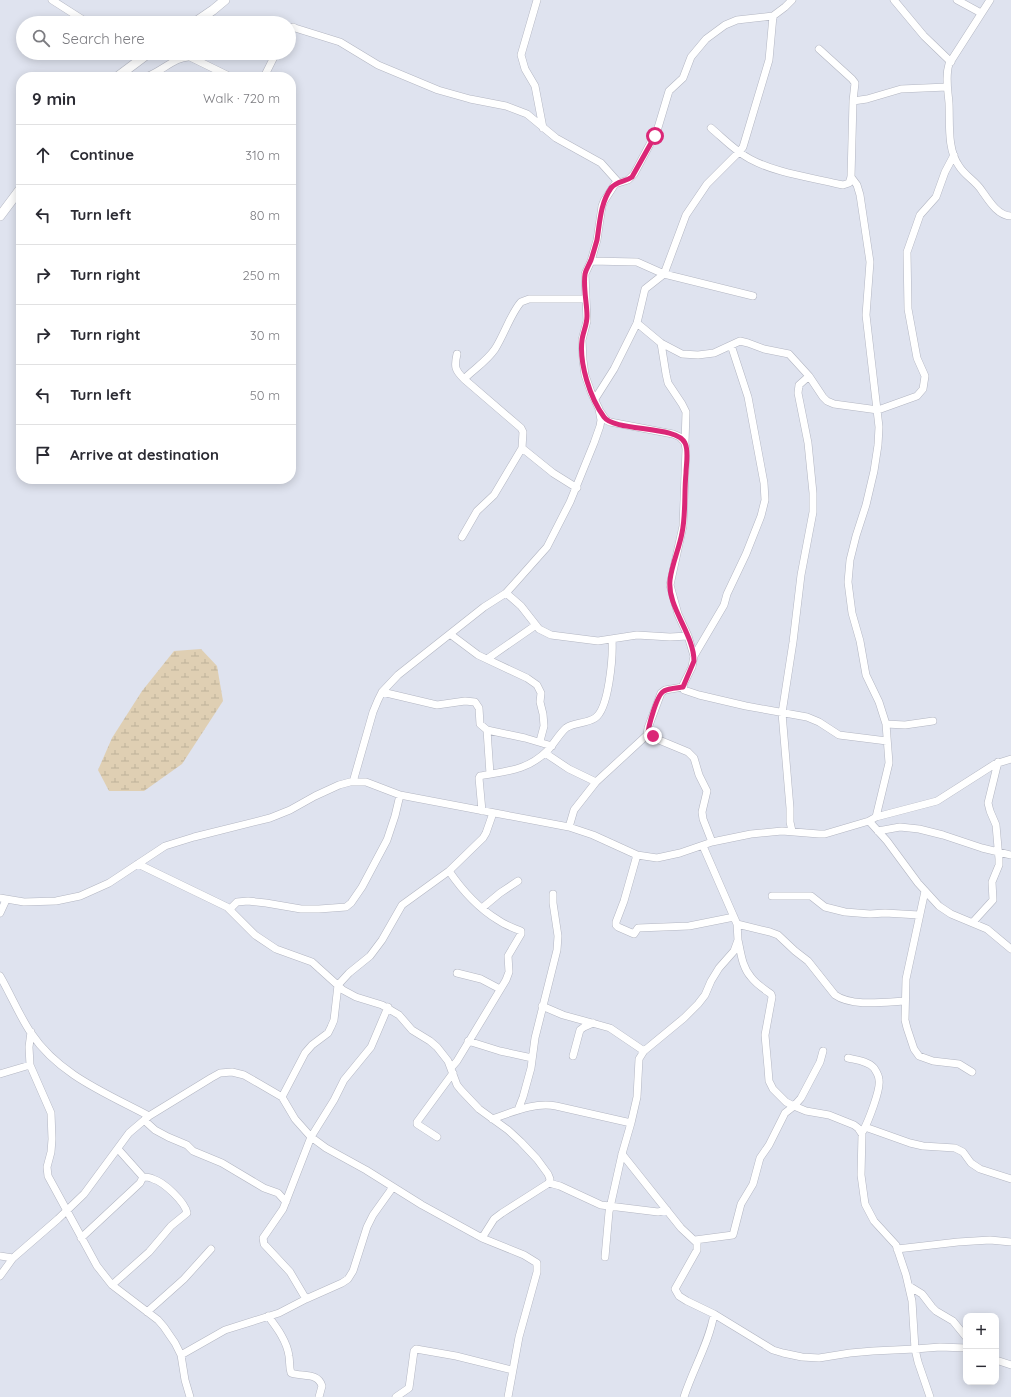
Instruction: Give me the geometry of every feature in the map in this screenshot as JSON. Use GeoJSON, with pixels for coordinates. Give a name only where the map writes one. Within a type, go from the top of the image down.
{"type":"FeatureCollection","features":[{"type":"Feature","properties":{"kind":"main road"},"geometry":{"type":"LineString","coordinates":[[204,16],[225,0]]}},
{"type":"Feature","properties":{"kind":"main road"},"geometry":{"type":"LineString","coordinates":[[123,72],[137,60]]}},
{"type":"Feature","properties":{"kind":"main road"},"geometry":{"type":"LineString","coordinates":[[0,216],[16,195]]}},
{"type":"Feature","properties":{"kind":"street"},"geometry":{"type":"LineString","coordinates":[[52,0],[77,16]]}},
{"type":"Feature","properties":{"kind":"street"},"geometry":{"type":"LineString","coordinates":[[537,0],[521,55],[525,69],[535,86],[543,128]]}},
{"type":"Feature","properties":{"kind":"street"},"geometry":{"type":"LineString","coordinates":[[685,443],[680,437],[673,434],[610,422],[606,420],[599,409],[585,375],[582,360],[582,340],[587,321],[585,274],[591,261],[597,240],[602,206],[610,189],[618,182],[628,180],[634,174],[657,131],[669,91],[682,80],[691,57],[706,39],[725,25],[737,20],[773,16],[792,0]]}},
{"type":"Feature","properties":{"kind":"street"},"geometry":{"type":"LineString","coordinates":[[894,0],[924,36],[951,62]]}},
{"type":"Feature","properties":{"kind":"street"},"geometry":{"type":"LineString","coordinates":[[957,0],[981,13]]}},
{"type":"Feature","properties":{"kind":"street"},"geometry":{"type":"LineString","coordinates":[[990,0],[948,68],[947,87],[951,143],[954,156],[959,166],[979,186],[996,209],[1005,215],[1011,216]]}},
{"type":"Feature","properties":{"kind":"street"},"geometry":{"type":"LineString","coordinates":[[595,399],[614,368],[637,323],[645,289],[664,274],[686,215],[697,197],[711,179],[739,152],[746,140],[751,117],[769,60],[773,16]]}},
{"type":"Feature","properties":{"kind":"street"},"geometry":{"type":"LineString","coordinates":[[296,28],[333,39],[372,62],[393,72],[452,94],[506,106],[526,114],[556,138],[601,163],[618,182]]}},
{"type":"Feature","properties":{"kind":"street"},"geometry":{"type":"LineString","coordinates":[[711,128],[739,152],[767,166],[838,184],[843,185],[849,183],[851,177],[855,81],[819,49]]}},
{"type":"Feature","properties":{"kind":"street"},"geometry":{"type":"LineString","coordinates":[[159,72],[177,60]]}},
{"type":"Feature","properties":{"kind":"street"},"geometry":{"type":"LineString","coordinates":[[196,60],[221,72]]}},
{"type":"Feature","properties":{"kind":"street"},"geometry":{"type":"LineString","coordinates":[[266,72],[272,60]]}},
{"type":"Feature","properties":{"kind":"street"},"geometry":{"type":"LineString","coordinates":[[853,101],[867,99],[901,89],[947,87]]}},
{"type":"Feature","properties":{"kind":"street"},"geometry":{"type":"LineString","coordinates":[[637,323],[661,343],[682,354],[698,355],[714,353],[738,342],[742,342],[764,349],[788,354],[809,376],[828,402],[851,407],[878,410],[917,396],[925,385],[925,376],[924,370],[917,358],[908,309],[907,252],[920,215],[936,197],[945,172],[954,156]]}},
{"type":"Feature","properties":{"kind":"street"},"geometry":{"type":"LineString","coordinates":[[851,177],[857,185],[860,196],[870,262],[866,315],[870,358],[878,410],[877,459],[873,480],[850,560],[848,582],[852,613],[860,641],[866,675],[879,702],[886,724],[889,763],[873,819],[878,831],[925,891],[939,906],[944,910],[987,929],[1011,949]]}},
{"type":"Feature","properties":{"kind":"street"},"geometry":{"type":"LineString","coordinates":[[591,261],[637,262],[664,274],[753,296]]}},
{"type":"Feature","properties":{"kind":"street"},"geometry":{"type":"LineString","coordinates":[[464,379],[495,350],[521,302],[529,299],[586,299]]}},
{"type":"Feature","properties":{"kind":"street"},"geometry":{"type":"LineString","coordinates":[[661,343],[668,383],[686,412],[686,469],[683,526],[670,585],[678,614],[688,636],[694,656],[694,661],[683,687]]}},
{"type":"Feature","properties":{"kind":"street"},"geometry":{"type":"LineString","coordinates":[[694,656],[724,605],[727,594],[739,572],[761,516],[765,500],[764,483],[748,397],[731,345]]}},
{"type":"Feature","properties":{"kind":"street"},"geometry":{"type":"LineString","coordinates":[[457,354],[455,369],[464,379],[518,425],[523,432],[522,448],[494,495],[477,511],[462,537]]}},
{"type":"Feature","properties":{"kind":"street"},"geometry":{"type":"LineString","coordinates":[[792,831],[790,822],[782,713],[793,642],[801,575],[813,512],[813,493],[808,443],[798,394],[799,385],[809,376]]}},
{"type":"Feature","properties":{"kind":"street"},"geometry":{"type":"LineString","coordinates":[[353,782],[373,712],[382,692],[398,675],[484,607],[506,592],[547,547],[577,488],[600,426],[599,409]]}},
{"type":"Feature","properties":{"kind":"street"},"geometry":{"type":"LineString","coordinates":[[600,426],[610,422]]}},
{"type":"Feature","properties":{"kind":"street"},"geometry":{"type":"LineString","coordinates":[[522,448],[553,473],[577,488]]}},
{"type":"Feature","properties":{"kind":"street"},"geometry":{"type":"LineString","coordinates":[[506,592],[544,632],[557,636],[566,636],[589,641],[612,640],[624,636],[637,635],[670,637],[688,636]]}},
{"type":"Feature","properties":{"kind":"street"},"geometry":{"type":"LineString","coordinates":[[487,659],[536,625]]}},
{"type":"Feature","properties":{"kind":"street"},"geometry":{"type":"LineString","coordinates":[[450,634],[469,649],[527,678],[538,686],[541,693],[540,702],[544,726],[540,741]]}},
{"type":"Feature","properties":{"kind":"street"},"geometry":{"type":"LineString","coordinates":[[482,811],[480,776],[522,768],[545,753],[568,727],[592,720],[600,713],[607,689],[612,656],[612,640]]}},
{"type":"Feature","properties":{"kind":"street"},"geometry":{"type":"LineString","coordinates":[[683,687],[686,691],[699,695],[807,717],[819,722],[839,735],[887,741]]}},
{"type":"Feature","properties":{"kind":"street"},"geometry":{"type":"LineString","coordinates":[[569,827],[574,810],[596,782],[648,735],[648,728],[661,693],[665,690],[683,687]]}},
{"type":"Feature","properties":{"kind":"street"},"geometry":{"type":"LineString","coordinates":[[382,692],[437,705],[465,701],[474,702],[479,708],[480,724],[487,730],[540,741],[552,746]]}},
{"type":"Feature","properties":{"kind":"street"},"geometry":{"type":"LineString","coordinates":[[886,724],[905,725],[933,721]]}},
{"type":"Feature","properties":{"kind":"street"},"geometry":{"type":"LineString","coordinates":[[487,730],[490,774]]}},
{"type":"Feature","properties":{"kind":"street"},"geometry":{"type":"LineString","coordinates":[[648,735],[688,752],[694,758],[699,775],[707,791],[702,812],[703,819],[712,842]]}},
{"type":"Feature","properties":{"kind":"street"},"geometry":{"type":"LineString","coordinates":[[545,753],[569,769],[596,782]]}},
{"type":"Feature","properties":{"kind":"street"},"geometry":{"type":"LineString","coordinates":[[0,913],[3,899],[24,902],[56,900],[80,896],[109,883],[165,846],[275,816],[339,785],[353,782],[366,782],[400,795],[569,827],[592,835],[637,855],[657,858],[680,853],[712,842],[764,832],[782,830],[825,834],[937,801],[998,762],[1011,759]]}},
{"type":"Feature","properties":{"kind":"street"},"geometry":{"type":"LineString","coordinates":[[973,922],[993,900],[992,882],[999,865],[995,821],[988,803],[998,762]]}},
{"type":"Feature","properties":{"kind":"street"},"geometry":{"type":"LineString","coordinates":[[230,909],[237,902],[248,901],[301,909],[346,906],[351,903],[362,887],[387,840],[394,821],[400,795]]}},
{"type":"Feature","properties":{"kind":"street"},"geometry":{"type":"LineString","coordinates":[[282,1097],[305,1053],[312,1044],[328,1033],[331,1027],[334,1020],[338,985],[349,973],[370,956],[382,940],[402,905],[449,871],[483,838],[493,812]]}},
{"type":"Feature","properties":{"kind":"street"},"geometry":{"type":"LineString","coordinates":[[878,831],[914,828],[1011,855]]}},
{"type":"Feature","properties":{"kind":"street"},"geometry":{"type":"LineString","coordinates":[[702,846],[737,924],[738,940],[745,968],[751,978],[771,994],[772,997],[765,1035],[770,1081],[775,1092],[786,1102],[794,1106],[806,1111],[829,1115],[864,1130],[923,1146],[956,1148],[963,1152],[976,1167],[989,1173],[1011,1179]]}},
{"type":"Feature","properties":{"kind":"street"},"geometry":{"type":"LineString","coordinates":[[637,855],[624,901],[616,922],[618,927],[634,934],[638,928],[689,926],[734,917]]}},
{"type":"Feature","properties":{"kind":"street"},"geometry":{"type":"LineString","coordinates":[[138,864],[230,909],[255,936],[276,949],[312,962],[343,990],[356,997],[388,1007],[399,1015],[412,1030],[434,1044],[445,1056],[457,1085],[464,1094],[479,1109],[514,1135],[537,1159],[549,1177],[549,1183]]}},
{"type":"Feature","properties":{"kind":"street"},"geometry":{"type":"LineString","coordinates":[[437,1137],[417,1124],[417,1122],[452,1071],[468,1041],[481,1023],[508,975],[508,956],[521,934],[521,931],[498,920],[482,908],[462,889],[449,871]]}},
{"type":"Feature","properties":{"kind":"street"},"geometry":{"type":"LineString","coordinates":[[482,908],[518,880]]}},
{"type":"Feature","properties":{"kind":"street"},"geometry":{"type":"LineString","coordinates":[[925,891],[906,979],[905,1020],[914,1049],[923,1059],[959,1064],[972,1072]]}},
{"type":"Feature","properties":{"kind":"street"},"geometry":{"type":"LineString","coordinates":[[518,1110],[531,1068],[534,1038],[554,965],[558,936],[553,894]]}},
{"type":"Feature","properties":{"kind":"street"},"geometry":{"type":"LineString","coordinates":[[772,896],[811,896],[824,908],[845,912],[919,915]]}},
{"type":"Feature","properties":{"kind":"street"},"geometry":{"type":"LineString","coordinates":[[737,924],[778,935],[808,961],[838,997],[858,1002],[872,1003],[905,1001]]}},
{"type":"Feature","properties":{"kind":"street"},"geometry":{"type":"LineString","coordinates":[[605,1257],[610,1207],[637,1097],[638,1062],[644,1051],[684,1018],[698,1004],[705,995],[719,968],[734,950],[738,940]]}},
{"type":"Feature","properties":{"kind":"street"},"geometry":{"type":"LineString","coordinates":[[457,973],[481,979],[500,989]]}},
{"type":"Feature","properties":{"kind":"street"},"geometry":{"type":"LineString","coordinates":[[0,976],[31,1032],[45,1051],[68,1071],[88,1085],[146,1118],[168,1138],[187,1145],[193,1151],[222,1163],[258,1185],[278,1193],[286,1202]]}},
{"type":"Feature","properties":{"kind":"street"},"geometry":{"type":"LineString","coordinates":[[542,1006],[558,1014],[594,1023],[616,1031],[644,1051]]}},
{"type":"Feature","properties":{"kind":"street"},"geometry":{"type":"LineString","coordinates":[[306,1299],[290,1272],[263,1242],[263,1238],[279,1216],[286,1202],[311,1137],[334,1100],[344,1080],[371,1047],[388,1007]]}},
{"type":"Feature","properties":{"kind":"street"},"geometry":{"type":"LineString","coordinates":[[573,1056],[580,1030],[594,1023]]}},
{"type":"Feature","properties":{"kind":"street"},"geometry":{"type":"LineString","coordinates":[[31,1032],[29,1047],[30,1065],[51,1113],[52,1139],[47,1171],[48,1176],[97,1266],[112,1285],[158,1320],[164,1327],[181,1355],[185,1380],[190,1397]]}},
{"type":"Feature","properties":{"kind":"street"},"geometry":{"type":"LineString","coordinates":[[468,1041],[500,1051],[532,1058]]}},
{"type":"Feature","properties":{"kind":"street"},"geometry":{"type":"LineString","coordinates":[[695,1240],[733,1235],[741,1204],[753,1184],[760,1158],[769,1145],[785,1113],[801,1098],[820,1062],[823,1051]]}},
{"type":"Feature","properties":{"kind":"street"},"geometry":{"type":"LineString","coordinates":[[848,1058],[860,1060],[871,1065],[875,1069],[880,1081],[871,1114],[864,1130],[861,1175],[865,1204],[869,1214],[898,1249],[912,1301],[915,1349],[930,1397]]}},
{"type":"Feature","properties":{"kind":"street"},"geometry":{"type":"LineString","coordinates":[[0,1074],[30,1065]]}},
{"type":"Feature","properties":{"kind":"street"},"geometry":{"type":"LineString","coordinates":[[0,1276],[13,1258],[84,1194],[124,1139],[146,1118],[220,1073],[237,1072],[282,1097],[295,1119],[311,1137],[326,1148],[366,1170],[422,1205],[482,1238],[524,1255],[537,1263],[537,1272],[526,1307],[512,1370],[508,1397]]}},
{"type":"Feature","properties":{"kind":"street"},"geometry":{"type":"LineString","coordinates":[[492,1119],[534,1106],[551,1105],[631,1123]]}},
{"type":"Feature","properties":{"kind":"street"},"geometry":{"type":"LineString","coordinates":[[112,1285],[149,1252],[171,1226],[187,1213],[186,1209],[174,1194],[153,1178],[143,1177],[118,1149]]}},
{"type":"Feature","properties":{"kind":"street"},"geometry":{"type":"LineString","coordinates":[[622,1154],[681,1228],[695,1240],[698,1245],[697,1250],[677,1286],[676,1291],[679,1296],[714,1314],[775,1351],[802,1357],[819,1358],[850,1353],[947,1346],[963,1348]]}},
{"type":"Feature","properties":{"kind":"street"},"geometry":{"type":"LineString","coordinates":[[81,1238],[140,1184],[143,1177]]}},
{"type":"Feature","properties":{"kind":"street"},"geometry":{"type":"LineString","coordinates":[[482,1238],[494,1219],[549,1183],[560,1186],[596,1204],[658,1212],[667,1210]]}},
{"type":"Feature","properties":{"kind":"street"},"geometry":{"type":"LineString","coordinates":[[181,1355],[225,1330],[280,1313],[306,1299],[342,1283],[351,1276],[367,1227],[393,1187]]}},
{"type":"Feature","properties":{"kind":"street"},"geometry":{"type":"LineString","coordinates":[[898,1249],[990,1240],[1011,1242]]}},
{"type":"Feature","properties":{"kind":"street"},"geometry":{"type":"LineString","coordinates":[[147,1312],[184,1280],[211,1249]]}},
{"type":"Feature","properties":{"kind":"street"},"geometry":{"type":"LineString","coordinates":[[0,1256],[13,1258]]}},
{"type":"Feature","properties":{"kind":"street"},"geometry":{"type":"LineString","coordinates":[[909,1286],[922,1294],[932,1307],[953,1321],[963,1333]]}},
{"type":"Feature","properties":{"kind":"street"},"geometry":{"type":"LineString","coordinates":[[684,1397],[706,1344],[712,1327],[714,1314]]}},
{"type":"Feature","properties":{"kind":"street"},"geometry":{"type":"LineString","coordinates":[[268,1316],[284,1340],[289,1356],[291,1373],[296,1375],[312,1376],[320,1381],[322,1386],[320,1397]]}},
{"type":"Feature","properties":{"kind":"street"},"geometry":{"type":"LineString","coordinates":[[396,1397],[409,1388],[414,1351],[416,1348],[512,1370]]}},
{"type":"Feature","properties":{"kind":"street"},"geometry":{"type":"LineString","coordinates":[[999,1361],[1011,1365]]}},
{"type":"Feature","properties":{"kind":"green space"},"geometry":{"type":"Polygon","coordinates":[[[201,649],[217,666],[223,701],[182,764],[144,791],[109,791],[98,770],[112,738],[142,691],[174,651],[201,649]]]}},
{"type":"Feature","properties":{"kind":"route"},"geometry":{"type":"LineString","coordinates":[[653,736],[648,735],[648,728],[659,696],[665,690],[683,687],[694,661],[688,636],[678,614],[670,585],[683,526],[686,469],[685,443],[678,435],[606,420],[589,387],[582,360],[581,346],[582,336],[587,321],[585,274],[591,261],[597,240],[602,206],[610,189],[616,183],[625,181],[632,177],[655,136]]}}]}
